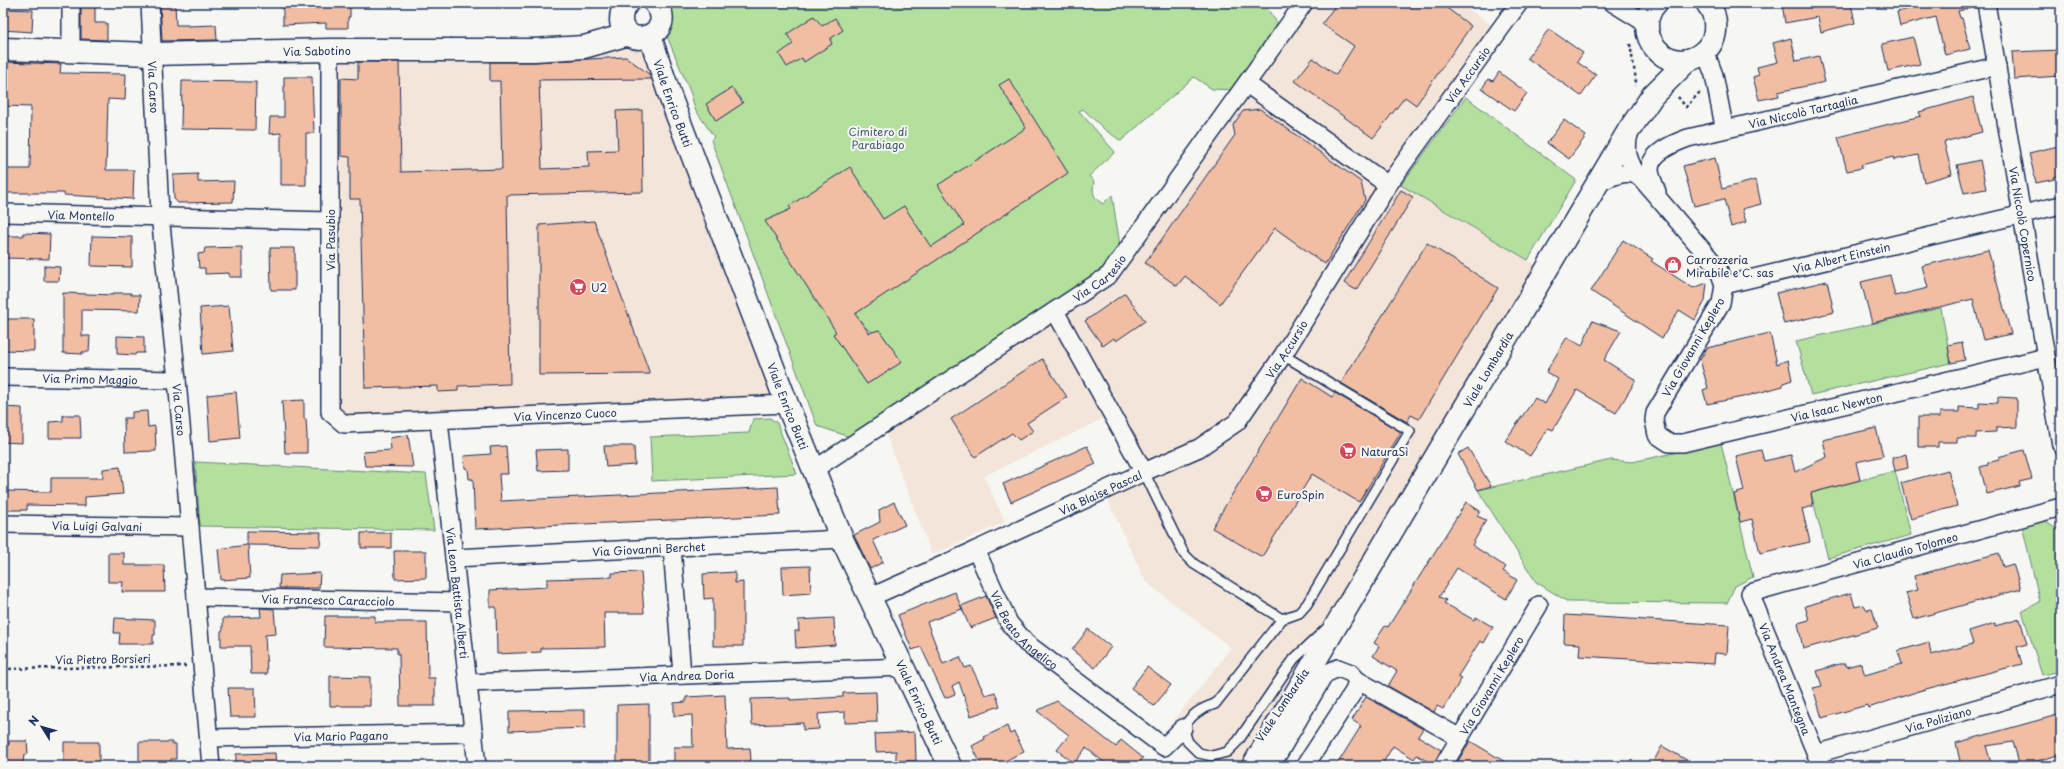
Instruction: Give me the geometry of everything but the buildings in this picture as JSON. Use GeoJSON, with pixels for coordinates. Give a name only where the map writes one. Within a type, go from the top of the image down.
{"type":"FeatureCollection","features":[{"type":"Feature","properties":{"kind":"street"},"geometry":{"type":"LineString","coordinates":[[71,3],[71,51]]}},
{"type":"Feature","properties":{"kind":"street","name":"Via Carso"},"geometry":{"type":"LineString","coordinates":[[150,3],[160,215],[177,380],[209,738],[210,766]]}},
{"type":"Feature","properties":{"kind":"street"},"geometry":{"type":"LineString","coordinates":[[628,3],[621,12],[621,21],[623,28],[635,38],[650,36],[661,24],[661,15],[659,8],[655,3]]}},
{"type":"Feature","properties":{"kind":"street","name":"Via Cartesio"},"geometry":{"type":"LineString","coordinates":[[815,469],[1109,276],[1304,3]]}},
{"type":"Feature","properties":{"kind":"street","name":"Via Accursio"},"geometry":{"type":"LineString","coordinates":[[1144,472],[1199,448],[1237,422],[1283,355],[1388,185],[1519,3]]}},
{"type":"Feature","properties":{"kind":"street"},"geometry":{"type":"LineString","coordinates":[[1613,3],[1647,24]]}},
{"type":"Feature","properties":{"kind":"street"},"geometry":{"type":"LineString","coordinates":[[1656,3],[1649,13],[1647,24],[1647,34],[1651,44],[1658,52],[1667,58],[1678,61],[1697,56],[1714,75],[1723,121],[1729,128]]}},
{"type":"Feature","properties":{"kind":"street","name":"Viale Lombardia"},"geometry":{"type":"LineString","coordinates":[[1253,766],[1629,130],[1653,96],[1697,56],[1715,35],[1718,13],[1713,13],[1707,3]]}},
{"type":"Feature","properties":{"kind":"street","name":"Via Niccolò Copernico"},"geometry":{"type":"LineString","coordinates":[[1986,3],[2061,445]]}},
{"type":"Feature","properties":{"kind":"street","name":"Via Sabotino"},"geometry":{"type":"LineString","coordinates":[[3,48],[152,54],[330,50],[557,50],[584,46],[629,34]]}},
{"type":"Feature","properties":{"kind":"street","name":"Viale Enrico Butti"},"geometry":{"type":"LineString","coordinates":[[650,36],[671,99],[787,404],[815,469],[842,539],[905,668],[950,766]]}},
{"type":"Feature","properties":{"kind":"street","name":"Via Pasubio"},"geometry":{"type":"LineString","coordinates":[[330,50],[330,412],[344,424]]}},
{"type":"Feature","properties":{"kind":"street","name":"Viale Lombardia"},"geometry":{"type":"LineString","coordinates":[[1653,96],[1658,52]]}},
{"type":"Feature","properties":{"kind":"street","name":"Via Niccolò Tartaglia"},"geometry":{"type":"LineString","coordinates":[[1659,198],[1650,171],[1656,156],[1670,145],[1688,138],[1729,128],[1997,66]]}},
{"type":"Feature","properties":{"kind":"street"},"geometry":{"type":"LineString","coordinates":[[1247,84],[1388,185]]}},
{"type":"Feature","properties":{"kind":"street"},"geometry":{"type":"LineString","coordinates":[[1629,130],[1627,147],[1628,160],[1636,174],[1659,198],[1718,268],[1724,285]]}},
{"type":"Feature","properties":{"kind":"street"},"geometry":{"type":"LineString","coordinates":[[1597,183],[1620,174],[1636,174]]}},
{"type":"Feature","properties":{"kind":"street","name":"Via Albert Einstein"},"geometry":{"type":"LineString","coordinates":[[1724,285],[2061,205]]}},
{"type":"Feature","properties":{"kind":"street","name":"Via Montello"},"geometry":{"type":"LineString","coordinates":[[3,213],[160,215],[330,221]]}},
{"type":"Feature","properties":{"kind":"street","name":"Via Giovanni Keplero"},"geometry":{"type":"LineString","coordinates":[[1658,407],[1721,303],[1724,294],[1724,285]]}},
{"type":"Feature","properties":{"kind":"street","name":"Via Blaise Pascal"},"geometry":{"type":"LineString","coordinates":[[976,550],[1144,472],[1055,311]]}},
{"type":"Feature","properties":{"kind":"street","name":"Via Isaac Newton"},"geometry":{"type":"LineString","coordinates":[[1658,407],[1654,420],[1657,435],[1662,440],[1676,444],[2046,358]]}},
{"type":"Feature","properties":{"kind":"street","name":"Via Primo Maggio"},"geometry":{"type":"LineString","coordinates":[[3,377],[177,380]]}},
{"type":"Feature","properties":{"kind":"street","name":"Via Vincenzo Cuoco"},"geometry":{"type":"LineString","coordinates":[[344,424],[787,404]]}},
{"type":"Feature","properties":{"kind":"street","name":"Via Leon Battista Alberti"},"geometry":{"type":"LineString","coordinates":[[439,420],[478,766]]}},
{"type":"Feature","properties":{"kind":"street","name":"Via Claudio Tolomeo"},"geometry":{"type":"LineString","coordinates":[[1750,593],[2061,507]]}},
{"type":"Feature","properties":{"kind":"street","name":"Via Luigi Galvani"},"geometry":{"type":"LineString","coordinates":[[3,524],[190,527]]}},
{"type":"Feature","properties":{"kind":"street","name":"Via Giovanni Berchet"},"geometry":{"type":"LineString","coordinates":[[454,558],[842,539]]}},
{"type":"Feature","properties":{"kind":"street"},"geometry":{"type":"LineString","coordinates":[[672,547],[682,675]]}},
{"type":"Feature","properties":{"kind":"street"},"geometry":{"type":"LineString","coordinates":[[871,597],[976,550]]}},
{"type":"Feature","properties":{"kind":"street","name":"Via Beato Angelico"},"geometry":{"type":"LineString","coordinates":[[976,550],[1009,623],[1026,643],[1164,747],[1183,728]]}},
{"type":"Feature","properties":{"kind":"street","name":"Via Andrea Mantegna"},"geometry":{"type":"LineString","coordinates":[[1750,593],[1818,760]]}},
{"type":"Feature","properties":{"kind":"street","name":"Via Francesco Caracciolo"},"geometry":{"type":"LineString","coordinates":[[196,597],[459,602]]}},
{"type":"Feature","properties":{"kind":"street","name":"Via Giovanni Keplero"},"geometry":{"type":"LineString","coordinates":[[1443,766],[1539,605]]}},
{"type":"Feature","properties":{"kind":"street","name":"Viale Lombardia"},"geometry":{"type":"LineString","coordinates":[[1241,766],[1324,644]]}},
{"type":"Feature","properties":{"kind":"street","name":"Via Andrea Doria"},"geometry":{"type":"LineString","coordinates":[[468,683],[905,668]]}},
{"type":"Feature","properties":{"kind":"street"},"geometry":{"type":"LineString","coordinates":[[1263,766],[1277,756],[1326,674],[1338,668],[1351,673],[1357,680],[1460,738]]}},
{"type":"Feature","properties":{"kind":"street"},"geometry":{"type":"LineString","coordinates":[[1305,766],[1354,691],[1357,680]]}},
{"type":"Feature","properties":{"kind":"street","name":"Via Poliziano"},"geometry":{"type":"LineString","coordinates":[[1818,760],[2061,684]]}},
{"type":"Feature","properties":{"kind":"street","name":"Via Mario Pagano"},"geometry":{"type":"LineString","coordinates":[[209,738],[474,733]]}},
{"type":"Feature","properties":{"kind":"lane"},"geometry":{"type":"LineString","coordinates":[[1283,355],[1410,431],[1307,604],[1299,613],[1282,620],[1215,704],[1203,708],[1191,715],[1183,728],[1188,742],[1199,753],[1212,756],[1227,752],[1238,741],[1294,659],[1343,612]]}},
{"type":"Feature","properties":{"kind":"lane"},"geometry":{"type":"LineString","coordinates":[[1144,472],[1184,554],[1194,564],[1282,620]]}},
{"type":"Feature","properties":{"kind":"path","name":"Via Pietro Borsieri"},"geometry":{"type":"LineString","coordinates":[[3,669],[202,666]]}},
{"type":"Feature","properties":{"kind":"shaded area"},"geometry":{"type":"Polygon","coordinates":[[[1308,3],[1460,3],[1496,28],[1395,181],[1543,269],[1322,639],[1238,766],[1207,766],[1164,733],[1231,648],[1145,581],[1105,494],[1149,473],[1060,311],[1111,277],[1308,3]]]}},
{"type":"Feature","properties":{"kind":"shaded area"},"geometry":{"type":"Polygon","coordinates":[[[644,41],[782,401],[345,420],[333,410],[333,54],[644,41]]]}},
{"type":"Feature","properties":{"kind":"shaded area"},"geometry":{"type":"Polygon","coordinates":[[[1054,317],[1109,416],[984,476],[1005,522],[932,555],[883,427],[1054,317]]]}},
{"type":"Feature","properties":{"kind":"green space","name":"Cimitero di Parabiago"},"geometry":{"type":"Polygon","coordinates":[[[664,3],[1263,3],[1281,28],[1235,90],[1212,89],[1194,77],[1121,141],[1104,129],[1083,109],[1079,111],[1115,152],[1089,176],[1094,182],[1094,195],[1100,202],[1103,204],[1112,195],[1121,252],[1104,272],[853,438],[817,426],[711,140],[714,137],[695,109],[691,94],[666,34],[664,3]],[[731,88],[707,104],[716,121],[743,103],[731,88]],[[860,320],[834,335],[867,384],[901,362],[879,330],[873,332],[866,328],[860,320]]]}},
{"type":"Feature","properties":{"kind":"green space"},"geometry":{"type":"Polygon","coordinates":[[[1466,97],[1576,180],[1528,260],[1401,185],[1466,97]]]}},
{"type":"Feature","properties":{"kind":"green space"},"geometry":{"type":"Polygon","coordinates":[[[1941,308],[1951,363],[1811,395],[1796,341],[1941,308]]]}},
{"type":"Feature","properties":{"kind":"green space"},"geometry":{"type":"Polygon","coordinates":[[[770,418],[777,423],[797,474],[652,481],[650,437],[749,433],[753,419],[770,418]]]}},
{"type":"Feature","properties":{"kind":"green space"},"geometry":{"type":"Polygon","coordinates":[[[1721,443],[1753,577],[1735,586],[1727,603],[1568,602],[1536,582],[1478,490],[1611,460],[1632,462],[1721,443]]]}},
{"type":"Feature","properties":{"kind":"green space"},"geometry":{"type":"Polygon","coordinates":[[[195,462],[426,474],[434,530],[200,526],[195,462]]]}},
{"type":"Feature","properties":{"kind":"green space"},"geometry":{"type":"Polygon","coordinates":[[[1895,471],[1911,535],[1828,558],[1811,493],[1895,471]]]}},
{"type":"Feature","properties":{"kind":"green space"},"geometry":{"type":"Polygon","coordinates":[[[2042,519],[2061,532],[2061,671],[2042,675],[2022,611],[2040,602],[2022,525],[2042,519]]]}},
{"type":"Feature","properties":{"kind":"place","name":"Carrozzeria Mirabile e C. sas"},"geometry":{"type":"Point","coordinates":[1673,265]}},
{"type":"Feature","properties":{"kind":"place","name":"U2"},"geometry":{"type":"Point","coordinates":[578,287]}},
{"type":"Feature","properties":{"kind":"place","name":"NaturaSì"},"geometry":{"type":"Point","coordinates":[1348,451]}},
{"type":"Feature","properties":{"kind":"place","name":"EuroSpin"},"geometry":{"type":"Point","coordinates":[1264,494]}}]}
